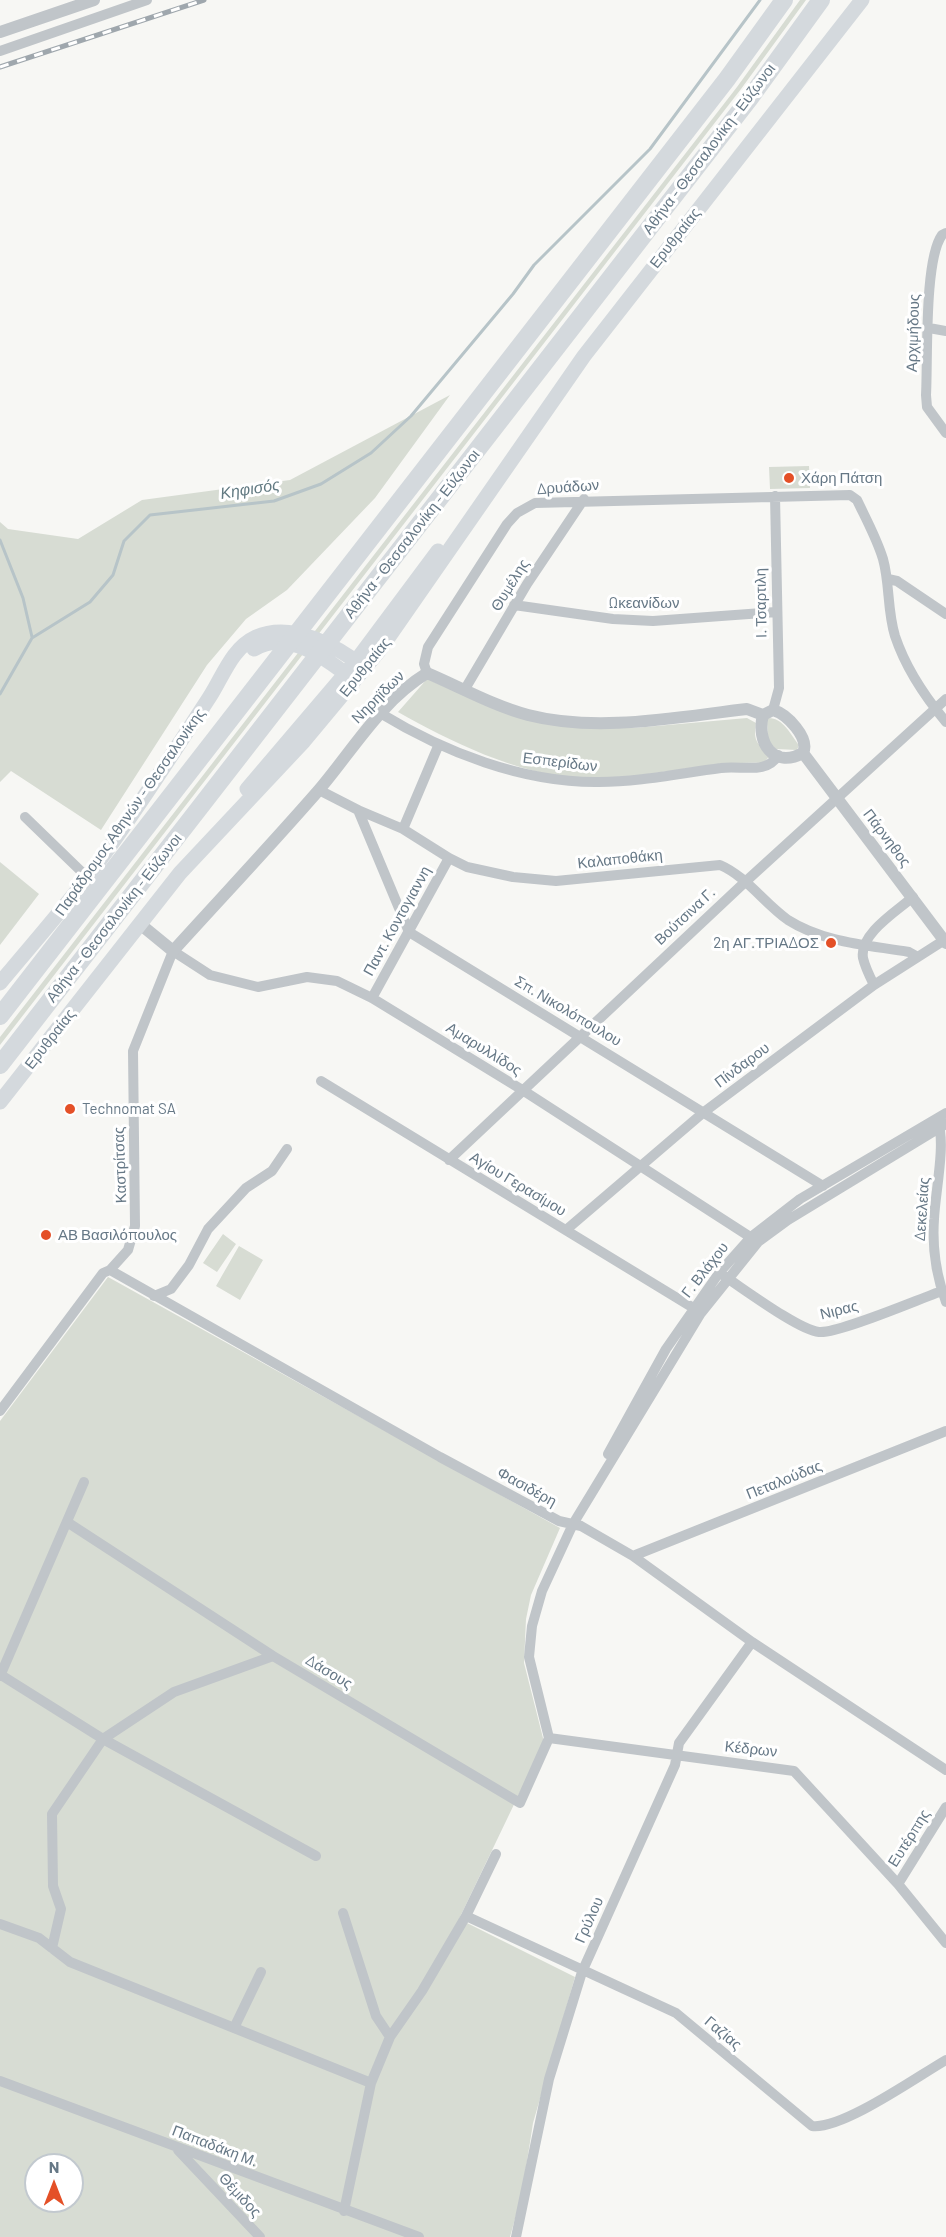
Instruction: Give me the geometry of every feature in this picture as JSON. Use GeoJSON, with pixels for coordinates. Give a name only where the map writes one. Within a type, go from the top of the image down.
{"type":"FeatureCollection","features":[{"type":"Feature","properties":{"kind":"highway","name":"Αθήνα - Θεσσαλονίκη - Εύζωνοι"},"geometry":{"type":"LineString","coordinates":[[0,1017],[727,79],[784,0]]}},
{"type":"Feature","properties":{"kind":"highway","name":"Αθήνα - Θεσσαλονίκη - Εύζωνοι"},"geometry":{"type":"LineString","coordinates":[[0,1065],[743,107],[821,0]]}},
{"type":"Feature","properties":{"kind":"main road","name":"Ερυθραίας"},"geometry":{"type":"LineString","coordinates":[[0,1102],[140,924],[213,836],[265,765],[350,677],[425,587],[495,481],[584,356],[862,0]]}},
{"type":"Feature","properties":{"kind":"main road","name":"Παράδρομος Αθηνών - Θεσσαλονίκης"},"geometry":{"type":"LineString","coordinates":[[0,983],[87,877],[211,696],[241,648],[262,635],[286,632],[305,636],[360,664]]}},
{"type":"Feature","properties":{"kind":"main road","name":"Παράδρομος Αθηνών - Θεσσαλονίκης"},"geometry":{"type":"LineString","coordinates":[[211,696],[248,654],[266,644],[283,643],[315,652],[350,677]]}},
{"type":"Feature","properties":{"kind":"street"},"geometry":{"type":"LineString","coordinates":[[0,32],[94,0]]}},
{"type":"Feature","properties":{"kind":"street"},"geometry":{"type":"LineString","coordinates":[[0,51],[147,0]]}},
{"type":"Feature","properties":{"kind":"street","name":"Αρχιμήδους"},"geometry":{"type":"LineString","coordinates":[[946,233],[942,235],[935,249],[930,285],[927,407],[946,433]]}},
{"type":"Feature","properties":{"kind":"street"},"geometry":{"type":"LineString","coordinates":[[929,328],[946,331]]}},
{"type":"Feature","properties":{"kind":"street","name":"Δρυάδων"},"geometry":{"type":"LineString","coordinates":[[427,673],[424,658],[432,640],[512,517],[535,502],[850,495],[857,500],[882,557],[888,579],[887,593],[895,636],[911,670],[946,722]]}},
{"type":"Feature","properties":{"kind":"street","name":"Ι. Τσαρτιλη"},"geometry":{"type":"LineString","coordinates":[[768,712],[778,688],[775,496]]}},
{"type":"Feature","properties":{"kind":"street","name":"Θυμέλης"},"geometry":{"type":"LineString","coordinates":[[465,689],[514,605],[584,500]]}},
{"type":"Feature","properties":{"kind":"street"},"geometry":{"type":"LineString","coordinates":[[888,579],[897,581],[946,614]]}},
{"type":"Feature","properties":{"kind":"street","name":"Ωκεανίδων"},"geometry":{"type":"LineString","coordinates":[[514,605],[613,619],[652,621],[776,612]]}},
{"type":"Feature","properties":{"kind":"street","name":"Νηρηϊδων"},"geometry":{"type":"LineString","coordinates":[[173,951],[319,790],[381,713],[406,688],[427,673],[527,714],[580,722],[610,722],[747,709],[768,712]]}},
{"type":"Feature","properties":{"kind":"street","name":"Βούτσινα Γ."},"geometry":{"type":"LineString","coordinates":[[449,1160],[524,1091],[579,1035],[946,699]]}},
{"type":"Feature","properties":{"kind":"street"},"geometry":{"type":"LineString","coordinates":[[768,712],[781,713],[796,729],[804,743],[803,753],[792,757],[770,752],[763,743],[760,731],[768,712]]}},
{"type":"Feature","properties":{"kind":"street","name":"Εσπερίδων"},"geometry":{"type":"LineString","coordinates":[[381,713],[406,729],[439,744],[513,771],[551,779],[597,782],[728,766],[766,768],[772,765],[778,755]]}},
{"type":"Feature","properties":{"kind":"street"},"geometry":{"type":"LineString","coordinates":[[402,829],[439,744]]}},
{"type":"Feature","properties":{"kind":"street","name":"Πάρνηθος"},"geometry":{"type":"LineString","coordinates":[[803,753],[945,940]]}},
{"type":"Feature","properties":{"kind":"street","name":"Καλαποθάκη"},"geometry":{"type":"LineString","coordinates":[[319,790],[402,829],[467,867],[494,873],[556,881],[720,864],[769,906],[797,925],[829,937],[909,951],[918,957]]}},
{"type":"Feature","properties":{"kind":"street"},"geometry":{"type":"LineString","coordinates":[[358,810],[409,932]]}},
{"type":"Feature","properties":{"kind":"street"},"geometry":{"type":"LineString","coordinates":[[25,817],[87,877]]}},
{"type":"Feature","properties":{"kind":"street","name":"Παντ. Κοντογιαννη"},"geometry":{"type":"LineString","coordinates":[[372,998],[449,858]]}},
{"type":"Feature","properties":{"kind":"street"},"geometry":{"type":"LineString","coordinates":[[874,985],[864,959],[865,945],[875,931],[913,897]]}},
{"type":"Feature","properties":{"kind":"street"},"geometry":{"type":"LineString","coordinates":[[140,924],[173,951]]}},
{"type":"Feature","properties":{"kind":"street","name":"Σπ. Νικολόπουλου"},"geometry":{"type":"LineString","coordinates":[[409,932],[823,1186]]}},
{"type":"Feature","properties":{"kind":"street","name":"Πίνδαρου"},"geometry":{"type":"LineString","coordinates":[[566,1230],[704,1112],[874,985],[945,940]]}},
{"type":"Feature","properties":{"kind":"street","name":"Αμαρυλλίδος"},"geometry":{"type":"LineString","coordinates":[[173,951],[210,975],[258,987],[308,977],[337,981],[372,998],[524,1091],[754,1239]]}},
{"type":"Feature","properties":{"kind":"street","name":"Καστρίτσας"},"geometry":{"type":"LineString","coordinates":[[0,1411],[103,1274],[110,1270],[128,1250],[135,1226],[135,1042],[173,951]]}},
{"type":"Feature","properties":{"kind":"street","name":"Αγίου Γερασίμου"},"geometry":{"type":"LineString","coordinates":[[321,1081],[698,1310]]}},
{"type":"Feature","properties":{"kind":"street","name":"Γ. Βλάχου"},"geometry":{"type":"LineString","coordinates":[[754,1239],[941,1123],[946,1113]]}},
{"type":"Feature","properties":{"kind":"street","name":"Γ. Βλάχου"},"geometry":{"type":"LineString","coordinates":[[549,1738],[529,1657],[529,1643],[542,1591],[583,1499],[666,1349],[754,1239],[800,1199],[941,1123]]}},
{"type":"Feature","properties":{"kind":"street","name":"Δεκελείας"},"geometry":{"type":"LineString","coordinates":[[941,1123],[944,1141],[934,1238],[942,1291],[946,1302]]}},
{"type":"Feature","properties":{"kind":"street"},"geometry":{"type":"LineString","coordinates":[[154,1296],[171,1289],[189,1265],[208,1229],[246,1188],[272,1171],[287,1149]]}},
{"type":"Feature","properties":{"kind":"street","name":"Φασιδέρη"},"geometry":{"type":"LineString","coordinates":[[110,1270],[479,1478],[559,1521],[582,1526],[633,1556],[752,1642],[946,1770]]}},
{"type":"Feature","properties":{"kind":"street","name":"Νιρας"},"geometry":{"type":"LineString","coordinates":[[723,1275],[803,1326],[820,1332],[839,1328],[942,1291]]}},
{"type":"Feature","properties":{"kind":"street","name":"Πεταλούδας"},"geometry":{"type":"LineString","coordinates":[[633,1556],[946,1431]]}},
{"type":"Feature","properties":{"kind":"street"},"geometry":{"type":"LineString","coordinates":[[84,1482],[0,1676],[103,1739],[316,1856]]}},
{"type":"Feature","properties":{"kind":"street","name":"Δάσους"},"geometry":{"type":"LineString","coordinates":[[67,1522],[273,1656],[519,1803],[549,1738]]}},
{"type":"Feature","properties":{"kind":"street","name":"Γρύλου"},"geometry":{"type":"LineString","coordinates":[[516,2237],[549,2079],[582,1972],[677,1756],[678,1746],[683,1736],[752,1642]]}},
{"type":"Feature","properties":{"kind":"street"},"geometry":{"type":"LineString","coordinates":[[52,1948],[61,1909],[53,1886],[52,1814],[103,1739],[174,1692],[273,1656]]}},
{"type":"Feature","properties":{"kind":"street","name":"Κέδρων"},"geometry":{"type":"LineString","coordinates":[[549,1738],[794,1771],[898,1884],[946,1942]]}},
{"type":"Feature","properties":{"kind":"street","name":"Ευτέρπης"},"geometry":{"type":"LineString","coordinates":[[898,1884],[946,1807]]}},
{"type":"Feature","properties":{"kind":"street"},"geometry":{"type":"LineString","coordinates":[[344,2211],[370,2083],[390,2037],[422,1991],[466,1917],[496,1854]]}},
{"type":"Feature","properties":{"kind":"street"},"geometry":{"type":"LineString","coordinates":[[343,1913],[376,2016],[390,2037]]}},
{"type":"Feature","properties":{"kind":"street","name":"Γαζίας"},"geometry":{"type":"LineString","coordinates":[[466,1917],[676,2013],[812,2126],[835,2123],[946,2060]]}},
{"type":"Feature","properties":{"kind":"street"},"geometry":{"type":"LineString","coordinates":[[0,1924],[39,1938],[70,1962],[370,2083]]}},
{"type":"Feature","properties":{"kind":"street"},"geometry":{"type":"LineString","coordinates":[[234,2028],[261,1972]]}},
{"type":"Feature","properties":{"kind":"street","name":"Παπαδάκη Μ."},"geometry":{"type":"LineString","coordinates":[[2,2084],[419,2237]]}},
{"type":"Feature","properties":{"kind":"street","name":"Θέμιδος"},"geometry":{"type":"LineString","coordinates":[[175,2146],[260,2237]]}},
{"type":"Feature","properties":{"kind":"shaded area"},"geometry":{"type":"Polygon","coordinates":[[[800,0],[806,0],[741,89],[0,1045],[0,1037],[737,87],[800,0]]]}},
{"type":"Feature","properties":{"kind":"shaded area"},"geometry":{"type":"Polygon","coordinates":[[[450,395],[375,498],[287,590],[246,619],[207,665],[101,830],[11,771],[0,782],[0,522],[8,529],[78,539],[142,500],[290,480],[450,395]]]}},
{"type":"Feature","properties":{"kind":"shaded area","name":"Χάρη Πάτση"},"geometry":{"type":"Polygon","coordinates":[[[809,466],[810,488],[770,489],[769,467],[809,466]]]}},
{"type":"Feature","properties":{"kind":"shaded area"},"geometry":{"type":"Polygon","coordinates":[[[427,679],[498,710],[634,728],[747,718],[756,723],[757,742],[771,755],[763,763],[716,765],[624,777],[577,778],[531,770],[461,745],[398,712],[427,679]]]}},
{"type":"Feature","properties":{"kind":"shaded area"},"geometry":{"type":"Polygon","coordinates":[[[767,718],[773,718],[786,727],[799,745],[797,750],[776,749],[768,741],[767,718]]]}},
{"type":"Feature","properties":{"kind":"shaded area"},"geometry":{"type":"Polygon","coordinates":[[[0,862],[39,894],[0,945],[0,862]]]}},
{"type":"Feature","properties":{"kind":"shaded area"},"geometry":{"type":"Polygon","coordinates":[[[223,1234],[236,1244],[217,1272],[203,1263],[223,1234]]]}},
{"type":"Feature","properties":{"kind":"shaded area"},"geometry":{"type":"Polygon","coordinates":[[[239,1246],[263,1260],[240,1300],[216,1286],[239,1246]]]}},
{"type":"Feature","properties":{"kind":"shaded area"},"geometry":{"type":"Polygon","coordinates":[[[108,1277],[560,1528],[531,1595],[526,1619],[524,1663],[544,1742],[459,1919],[575,1977],[533,2123],[522,2193],[510,2237],[0,2237],[0,1421],[108,1277]]]}},
{"type":"Feature","properties":{"kind":"waterway","name":"Κηφισός"},"geometry":{"type":"LineString","coordinates":[[0,694],[32,638],[90,602],[113,575],[124,541],[150,515],[274,501],[321,484],[371,453],[411,416],[513,294],[534,265],[650,149],[760,0]]}},
{"type":"Feature","properties":{"kind":"waterway"},"geometry":{"type":"LineString","coordinates":[[0,540],[23,598],[32,637]]}},
{"type":"Feature","properties":{"kind":"railway"},"geometry":{"type":"LineString","coordinates":[[0,67],[204,0]]}},
{"type":"Feature","properties":{"kind":"place","name":"Χάρη Πάτση"},"geometry":{"type":"Point","coordinates":[789,478]}},
{"type":"Feature","properties":{"kind":"place","name":"2η ΑΓ.ΤΡΙΑΔΟΣ"},"geometry":{"type":"Point","coordinates":[831,943]}},
{"type":"Feature","properties":{"kind":"place","name":"Technomat SA"},"geometry":{"type":"Point","coordinates":[70,1109]}},
{"type":"Feature","properties":{"kind":"place","name":"ΑΒ Βασιλόπουλος"},"geometry":{"type":"Point","coordinates":[46,1235]}}]}
